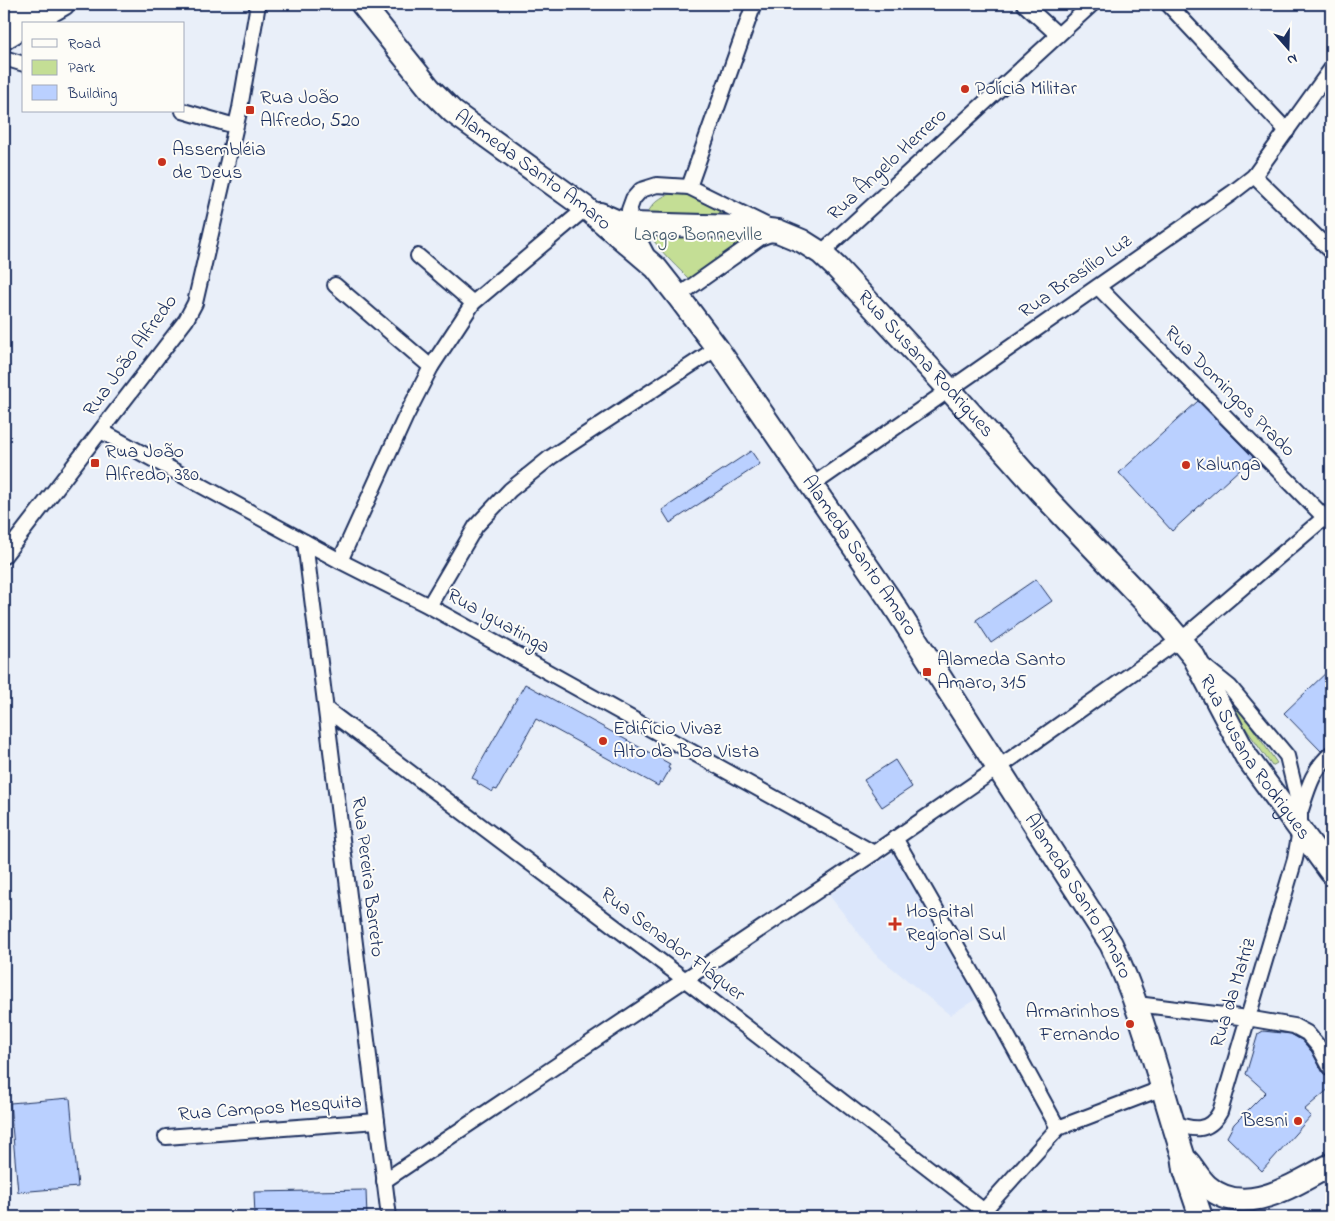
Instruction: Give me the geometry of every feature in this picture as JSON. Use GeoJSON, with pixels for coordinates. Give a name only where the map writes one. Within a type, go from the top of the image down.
{"type":"FeatureCollection","features":[{"type":"Feature","properties":{"kind":"main road"},"geometry":{"type":"LineString","coordinates":[[4,17],[26,4]]}},
{"type":"Feature","properties":{"kind":"main road"},"geometry":{"type":"LineString","coordinates":[[32,22],[63,4]]}},
{"type":"Feature","properties":{"kind":"main road","name":"Alameda Santo Amaro"},"geometry":{"type":"LineString","coordinates":[[362,4],[430,89],[453,112],[586,208],[656,268],[717,348],[898,612],[1111,944],[1137,1004],[1183,1155],[1187,1177],[1201,1217]]}},
{"type":"Feature","properties":{"kind":"main road"},"geometry":{"type":"LineString","coordinates":[[4,38],[22,27]]}},
{"type":"Feature","properties":{"kind":"main road","name":"Rua Susana Rodrigues"},"geometry":{"type":"LineString","coordinates":[[586,208],[616,221],[631,224],[740,227],[778,231],[802,241],[820,253],[837,268],[1194,657],[1246,756],[1300,820]]}},
{"type":"Feature","properties":{"kind":"main road"},"geometry":{"type":"LineString","coordinates":[[1300,820],[1331,872]]}},
{"type":"Feature","properties":{"kind":"main road"},"geometry":{"type":"LineString","coordinates":[[1245,1209],[1260,1189],[1331,1149]]}},
{"type":"Feature","properties":{"kind":"main road"},"geometry":{"type":"LineString","coordinates":[[1183,1155],[1208,1188],[1227,1197],[1245,1209]]}},
{"type":"Feature","properties":{"kind":"main road"},"geometry":{"type":"LineString","coordinates":[[1245,1209],[1331,1165]]}},
{"type":"Feature","properties":{"kind":"street","name":"Rua João Alfredo"},"geometry":{"type":"LineString","coordinates":[[4,556],[186,320],[195,303],[240,108],[258,4]]}},
{"type":"Feature","properties":{"kind":"street"},"geometry":{"type":"LineString","coordinates":[[688,187],[754,4]]}},
{"type":"Feature","properties":{"kind":"street"},"geometry":{"type":"LineString","coordinates":[[1024,4],[1058,36]]}},
{"type":"Feature","properties":{"kind":"street","name":"Rua Ângelo Herrero"},"geometry":{"type":"LineString","coordinates":[[820,253],[1092,4]]}},
{"type":"Feature","properties":{"kind":"street"},"geometry":{"type":"LineString","coordinates":[[1168,4],[1287,131]]}},
{"type":"Feature","properties":{"kind":"street"},"geometry":{"type":"LineString","coordinates":[[4,58],[22,63]]}},
{"type":"Feature","properties":{"kind":"street","name":"Rua Brasílio Luz"},"geometry":{"type":"LineString","coordinates":[[811,486],[1098,287],[1254,176],[1331,69]]}},
{"type":"Feature","properties":{"kind":"street"},"geometry":{"type":"LineString","coordinates":[[185,111],[235,126]]}},
{"type":"Feature","properties":{"kind":"street"},"geometry":{"type":"LineString","coordinates":[[1254,176],[1331,252]]}},
{"type":"Feature","properties":{"kind":"street"},"geometry":{"type":"LineString","coordinates":[[656,268],[631,224],[629,210],[633,199],[641,190],[657,185],[688,187],[778,231]]}},
{"type":"Feature","properties":{"kind":"street"},"geometry":{"type":"LineString","coordinates":[[340,562],[431,367],[472,303],[586,208]]}},
{"type":"Feature","properties":{"kind":"street"},"geometry":{"type":"LineString","coordinates":[[678,296],[760,238],[778,231]]}},
{"type":"Feature","properties":{"kind":"street"},"geometry":{"type":"LineString","coordinates":[[418,256],[472,303]]}},
{"type":"Feature","properties":{"kind":"street"},"geometry":{"type":"LineString","coordinates":[[335,285],[431,367]]}},
{"type":"Feature","properties":{"kind":"street","name":"Rua Domingos Prado"},"geometry":{"type":"LineString","coordinates":[[1098,287],[1329,518]]}},
{"type":"Feature","properties":{"kind":"street"},"geometry":{"type":"LineString","coordinates":[[429,606],[476,526],[510,490],[551,456],[717,348]]}},
{"type":"Feature","properties":{"kind":"street","name":"Rua Iguatinga"},"geometry":{"type":"LineString","coordinates":[[101,431],[340,562],[429,606],[874,852]]}},
{"type":"Feature","properties":{"kind":"street"},"geometry":{"type":"LineString","coordinates":[[384,1181],[999,767],[1189,633],[1329,518]]}},
{"type":"Feature","properties":{"kind":"street","name":"Rua Pereira Barreto"},"geometry":{"type":"LineString","coordinates":[[305,542],[388,1217]]}},
{"type":"Feature","properties":{"kind":"street","name":"Rua Susana Rodrigues"},"geometry":{"type":"LineString","coordinates":[[1194,657],[1230,687],[1287,756],[1300,820]]}},
{"type":"Feature","properties":{"kind":"street","name":"Rua Senador Fláquer"},"geometry":{"type":"LineString","coordinates":[[326,709],[684,979],[985,1215]]}},
{"type":"Feature","properties":{"kind":"street","name":"Rua da Matriz"},"geometry":{"type":"LineString","coordinates":[[1172,1122],[1193,1129],[1201,1128],[1214,1122],[1220,1112],[1295,860],[1300,820],[1311,777],[1324,759],[1331,754]]}},
{"type":"Feature","properties":{"kind":"street"},"geometry":{"type":"LineString","coordinates":[[895,838],[984,993],[1058,1128]]}},
{"type":"Feature","properties":{"kind":"street"},"geometry":{"type":"LineString","coordinates":[[1137,1004],[1294,1026],[1307,1033],[1319,1047],[1331,1070]]}},
{"type":"Feature","properties":{"kind":"street"},"geometry":{"type":"LineString","coordinates":[[985,1215],[1058,1128],[1163,1088]]}},
{"type":"Feature","properties":{"kind":"street","name":"Rua Campos Mesquita"},"geometry":{"type":"LineString","coordinates":[[166,1137],[377,1121]]}},
{"type":"Feature","properties":{"kind":"shaded area"},"geometry":{"type":"Polygon","coordinates":[[[1331,797],[1331,839],[1325,830],[1324,803],[1331,797]]]}},
{"type":"Feature","properties":{"kind":"shaded area","name":"Hospital Regional Sul"},"geometry":{"type":"Polygon","coordinates":[[[895,852],[981,996],[950,1015],[875,954],[829,895],[895,852]]]}},
{"type":"Feature","properties":{"kind":"green space","name":"Largo Bonneville"},"geometry":{"type":"Polygon","coordinates":[[[691,190],[767,229],[694,284],[663,253],[650,234],[646,224],[647,214],[658,200],[673,193],[691,190]]]}},
{"type":"Feature","properties":{"kind":"green space"},"geometry":{"type":"Polygon","coordinates":[[[1237,706],[1277,763],[1272,766],[1233,710],[1237,706]]]}},
{"type":"Feature","properties":{"kind":"building","name":"Kalunga"},"geometry":{"type":"Polygon","coordinates":[[[1198,401],[1253,457],[1172,531],[1119,473],[1198,401]]]}},
{"type":"Feature","properties":{"kind":"building"},"geometry":{"type":"Polygon","coordinates":[[[751,451],[760,464],[670,523],[662,510],[751,451]]]}},
{"type":"Feature","properties":{"kind":"building"},"geometry":{"type":"Polygon","coordinates":[[[1036,579],[1052,601],[991,643],[976,620],[1036,579]]]}},
{"type":"Feature","properties":{"kind":"building"},"geometry":{"type":"Polygon","coordinates":[[[1331,668],[1331,745],[1321,751],[1284,713],[1331,668]]]}},
{"type":"Feature","properties":{"kind":"building","name":"Edifício Vivaz Alto da Boa Vista"},"geometry":{"type":"Polygon","coordinates":[[[525,684],[670,764],[668,768],[670,769],[662,783],[660,782],[658,786],[536,719],[497,790],[494,789],[492,792],[477,783],[478,781],[472,778],[525,684]]]}},
{"type":"Feature","properties":{"kind":"building"},"geometry":{"type":"Polygon","coordinates":[[[895,760],[912,787],[882,807],[864,780],[895,760]]]}},
{"type":"Feature","properties":{"kind":"building"},"geometry":{"type":"Polygon","coordinates":[[[1263,1031],[1291,1034],[1303,1041],[1312,1052],[1323,1073],[1328,1077],[1331,1087],[1304,1110],[1311,1116],[1262,1171],[1227,1137],[1234,1124],[1266,1092],[1246,1074],[1258,1034],[1263,1031]]]}},
{"type":"Feature","properties":{"kind":"building"},"geometry":{"type":"Polygon","coordinates":[[[70,1098],[78,1187],[18,1192],[10,1103],[70,1098]]]}},
{"type":"Feature","properties":{"kind":"building"},"geometry":{"type":"Polygon","coordinates":[[[366,1190],[367,1217],[255,1217],[254,1192],[366,1190]]]}},
{"type":"Feature","properties":{"kind":"place","name":"Polícia Militar"},"geometry":{"type":"Point","coordinates":[965,89]}},
{"type":"Feature","properties":{"kind":"place","name":"Rua João Alfredo, 520"},"geometry":{"type":"Point","coordinates":[250,110]}},
{"type":"Feature","properties":{"kind":"place","name":"Assembléia de Deus"},"geometry":{"type":"Point","coordinates":[162,162]}},
{"type":"Feature","properties":{"kind":"place","name":"Rua João Alfredo, 380"},"geometry":{"type":"Point","coordinates":[95,463]}},
{"type":"Feature","properties":{"kind":"place","name":"Kalunga"},"geometry":{"type":"Point","coordinates":[1186,465]}},
{"type":"Feature","properties":{"kind":"place","name":"Alameda Santo Amaro, 315"},"geometry":{"type":"Point","coordinates":[927,672]}},
{"type":"Feature","properties":{"kind":"place","name":"Edifício Vivaz Alto da Boa Vista"},"geometry":{"type":"Point","coordinates":[603,741]}},
{"type":"Feature","properties":{"kind":"place","name":"Hospital Regional Sul"},"geometry":{"type":"Point","coordinates":[895,924]}},
{"type":"Feature","properties":{"kind":"place","name":"Armarinhos Fernando"},"geometry":{"type":"Point","coordinates":[1130,1024]}},
{"type":"Feature","properties":{"kind":"place","name":"Besni"},"geometry":{"type":"Point","coordinates":[1298,1121]}}]}
